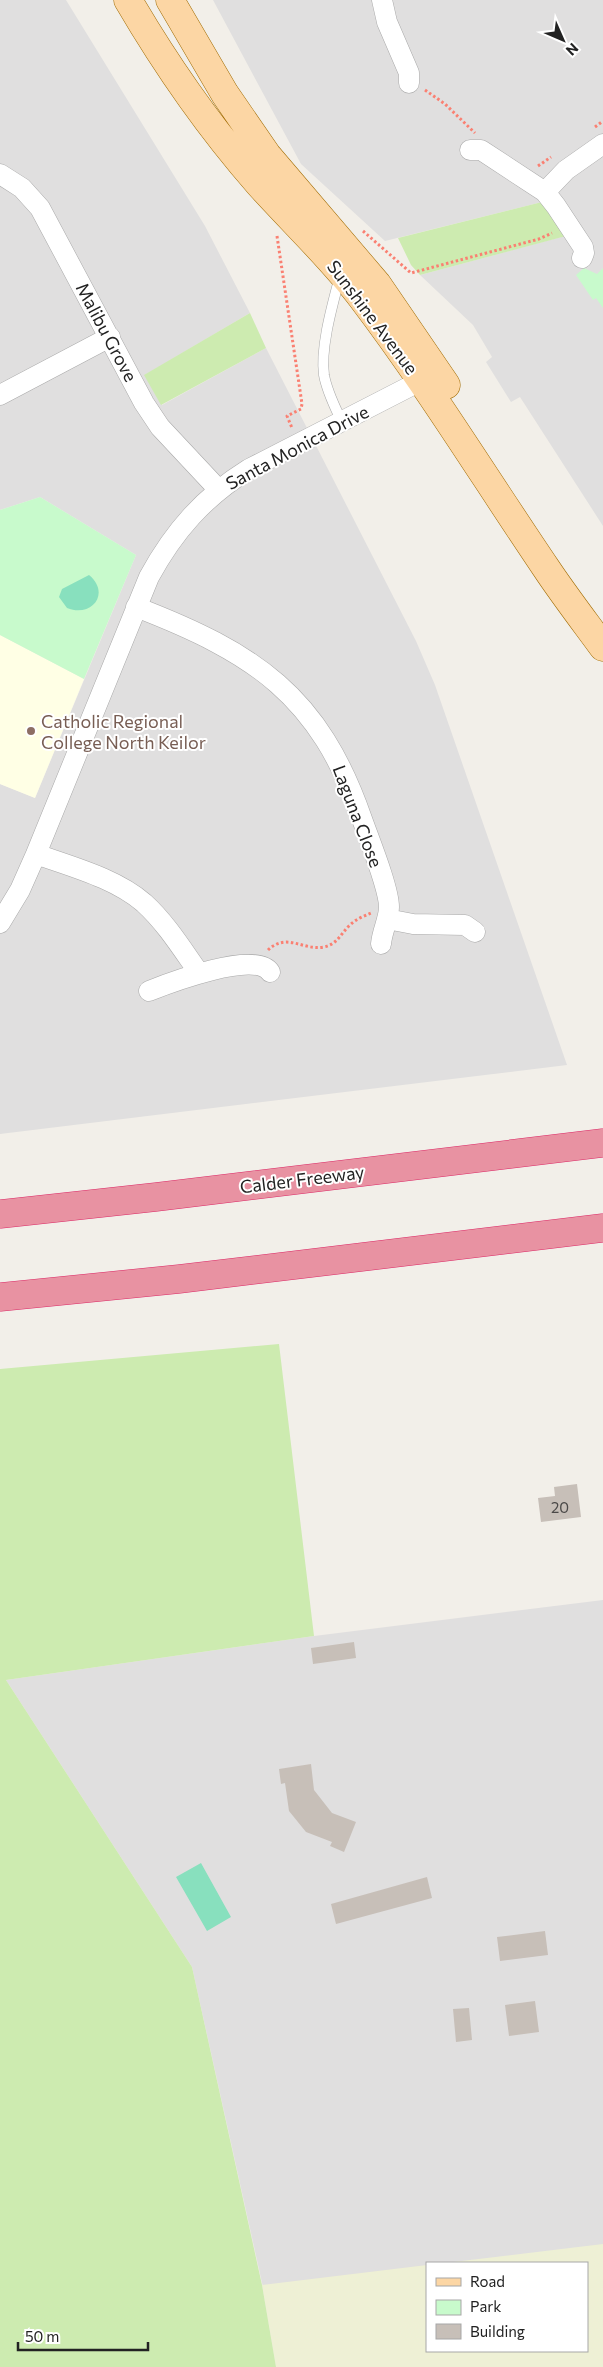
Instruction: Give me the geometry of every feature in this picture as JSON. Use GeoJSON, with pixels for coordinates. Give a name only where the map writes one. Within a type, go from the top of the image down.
{"type":"FeatureCollection","features":[{"type":"Feature","properties":{"kind":"highway"},"geometry":{"type":"LineString","coordinates":[[408,1166],[445,1152],[468,1147],[603,1130]]}},
{"type":"Feature","properties":{"kind":"highway","name":"Calder Freeway"},"geometry":{"type":"LineString","coordinates":[[0,1214],[166,1196],[603,1143]]}},
{"type":"Feature","properties":{"kind":"highway"},"geometry":{"type":"LineString","coordinates":[[0,1297],[179,1279],[603,1228]]}},
{"type":"Feature","properties":{"kind":"main road","name":"Sunshine Avenue"},"geometry":{"type":"LineString","coordinates":[[128,0],[158,50],[220,136],[263,189],[341,272],[429,377],[603,622]]}},
{"type":"Feature","properties":{"kind":"main road","name":"Sunshine Avenue"},"geometry":{"type":"LineString","coordinates":[[170,0],[225,94],[267,155],[377,284],[429,377],[547,570],[603,647]]}},
{"type":"Feature","properties":{"kind":"street"},"geometry":{"type":"LineString","coordinates":[[382,0],[387,22],[409,72],[409,83]]}},
{"type":"Feature","properties":{"kind":"street"},"geometry":{"type":"LineString","coordinates":[[545,192],[566,170],[603,144]]}},
{"type":"Feature","properties":{"kind":"street"},"geometry":{"type":"LineString","coordinates":[[476,150],[545,192],[584,250],[582,258]]}},
{"type":"Feature","properties":{"kind":"street","name":"Malibu Grove"},"geometry":{"type":"LineString","coordinates":[[0,174],[22,188],[40,208],[144,403],[160,427],[218,489]]}},
{"type":"Feature","properties":{"kind":"street"},"geometry":{"type":"LineString","coordinates":[[0,396],[110,338]]}},
{"type":"Feature","properties":{"kind":"street","name":"Santa Monica Drive"},"geometry":{"type":"LineString","coordinates":[[0,923],[20,890],[36,854],[136,607],[162,553],[192,516],[218,489],[249,469],[429,377]]}},
{"type":"Feature","properties":{"kind":"street","name":"Laguna Close"},"geometry":{"type":"LineString","coordinates":[[136,607],[202,634],[251,662],[273,679],[314,722],[340,765],[351,789],[387,897],[387,919],[381,944]]}},
{"type":"Feature","properties":{"kind":"street"},"geometry":{"type":"LineString","coordinates":[[36,854],[103,879],[133,895],[162,922],[199,973]]}},
{"type":"Feature","properties":{"kind":"street"},"geometry":{"type":"LineString","coordinates":[[387,919],[407,923],[465,925],[475,932]]}},
{"type":"Feature","properties":{"kind":"street"},"geometry":{"type":"LineString","coordinates":[[149,991],[199,973],[254,964],[266,968]]}},
{"type":"Feature","properties":{"kind":"lane"},"geometry":{"type":"LineString","coordinates":[[341,272],[324,357],[324,375],[342,422]]}},
{"type":"Feature","properties":{"kind":"path"},"geometry":{"type":"LineString","coordinates":[[409,83],[428,92],[457,114],[477,135],[476,150]]}},
{"type":"Feature","properties":{"kind":"path"},"geometry":{"type":"LineString","coordinates":[[358,226],[411,273],[539,239],[568,224]]}},
{"type":"Feature","properties":{"kind":"path"},"geometry":{"type":"LineString","coordinates":[[276,228],[302,404],[301,409],[287,416],[300,443]]}},
{"type":"Feature","properties":{"kind":"path"},"geometry":{"type":"LineString","coordinates":[[266,968],[266,952],[281,943],[290,941],[311,947],[325,946],[336,942],[352,923],[369,913],[376,913],[387,919]]}},
{"type":"Feature","properties":{"kind":"shaded area"},"geometry":{"type":"Polygon","coordinates":[[[0,0],[66,0],[205,226],[250,313],[145,375],[162,405],[266,348],[416,641],[435,685],[567,1065],[0,1134],[0,784],[35,798],[136,555],[40,497],[0,510],[0,0]]]}},
{"type":"Feature","properties":{"kind":"shaded area"},"geometry":{"type":"Polygon","coordinates":[[[213,0],[603,0],[603,526],[520,397],[511,402],[486,362],[492,357],[473,325],[420,275],[565,236],[542,202],[385,241],[301,164],[213,0]]]}},
{"type":"Feature","properties":{"kind":"shaded area","name":"Catholic Regional College North Keilor"},"geometry":{"type":"Polygon","coordinates":[[[0,635],[84,679],[35,798],[0,784],[0,635]]]}},
{"type":"Feature","properties":{"kind":"shaded area"},"geometry":{"type":"Polygon","coordinates":[[[603,1600],[603,2367],[278,2367],[270,2319],[192,1967],[6,1680],[314,1636],[603,1600]]]}},
{"type":"Feature","properties":{"kind":"shaded area"},"geometry":{"type":"Polygon","coordinates":[[[603,2244],[603,2367],[276,2367],[262,2285],[426,2265],[426,2352],[588,2352],[588,2262],[453,2262],[603,2244]]]}},
{"type":"Feature","properties":{"kind":"green space"},"geometry":{"type":"Polygon","coordinates":[[[542,202],[566,236],[420,275],[411,265],[398,238],[542,202]]]}},
{"type":"Feature","properties":{"kind":"green space"},"geometry":{"type":"Polygon","coordinates":[[[584,268],[597,274],[603,268],[603,308],[596,298],[593,300],[576,275],[584,268]]]}},
{"type":"Feature","properties":{"kind":"green space"},"geometry":{"type":"Polygon","coordinates":[[[250,313],[266,348],[161,405],[144,375],[250,313]]]}},
{"type":"Feature","properties":{"kind":"green space"},"geometry":{"type":"Polygon","coordinates":[[[40,497],[136,555],[84,679],[0,635],[0,510],[40,497]]]}},
{"type":"Feature","properties":{"kind":"green space"},"geometry":{"type":"Polygon","coordinates":[[[89,575],[98,589],[96,602],[84,610],[67,608],[59,597],[62,589],[89,575]]]}},
{"type":"Feature","properties":{"kind":"green space"},"geometry":{"type":"Polygon","coordinates":[[[279,1344],[314,1636],[6,1680],[192,1967],[262,2285],[276,2367],[0,2367],[0,1369],[279,1344]]]}},
{"type":"Feature","properties":{"kind":"green space"},"geometry":{"type":"Polygon","coordinates":[[[201,1863],[231,1917],[207,1931],[176,1877],[201,1863]]]}},
{"type":"Feature","properties":{"kind":"building"},"geometry":{"type":"Polygon","coordinates":[[[577,1484],[581,1517],[541,1522],[538,1498],[555,1496],[554,1487],[577,1484]]]}},
{"type":"Feature","properties":{"kind":"building"},"geometry":{"type":"Polygon","coordinates":[[[354,1642],[356,1658],[313,1664],[311,1648],[354,1642]]]}},
{"type":"Feature","properties":{"kind":"building"},"geometry":{"type":"Polygon","coordinates":[[[311,1764],[314,1790],[332,1813],[356,1822],[344,1852],[330,1846],[332,1842],[306,1832],[289,1811],[285,1783],[281,1784],[279,1769],[311,1764]]]}},
{"type":"Feature","properties":{"kind":"building"},"geometry":{"type":"Polygon","coordinates":[[[427,1877],[432,1898],[336,1924],[331,1904],[427,1877]]]}},
{"type":"Feature","properties":{"kind":"building"},"geometry":{"type":"Polygon","coordinates":[[[545,1931],[548,1955],[500,1961],[497,1937],[545,1931]]]}},
{"type":"Feature","properties":{"kind":"building"},"geometry":{"type":"Polygon","coordinates":[[[535,2001],[539,2032],[509,2036],[505,2005],[535,2001]]]}},
{"type":"Feature","properties":{"kind":"building"},"geometry":{"type":"Polygon","coordinates":[[[469,2008],[472,2040],[456,2042],[453,2009],[469,2008]]]}},
{"type":"Feature","properties":{"kind":"place","name":"Catholic Regional College North Keilor"},"geometry":{"type":"Point","coordinates":[31,731]}}]}
